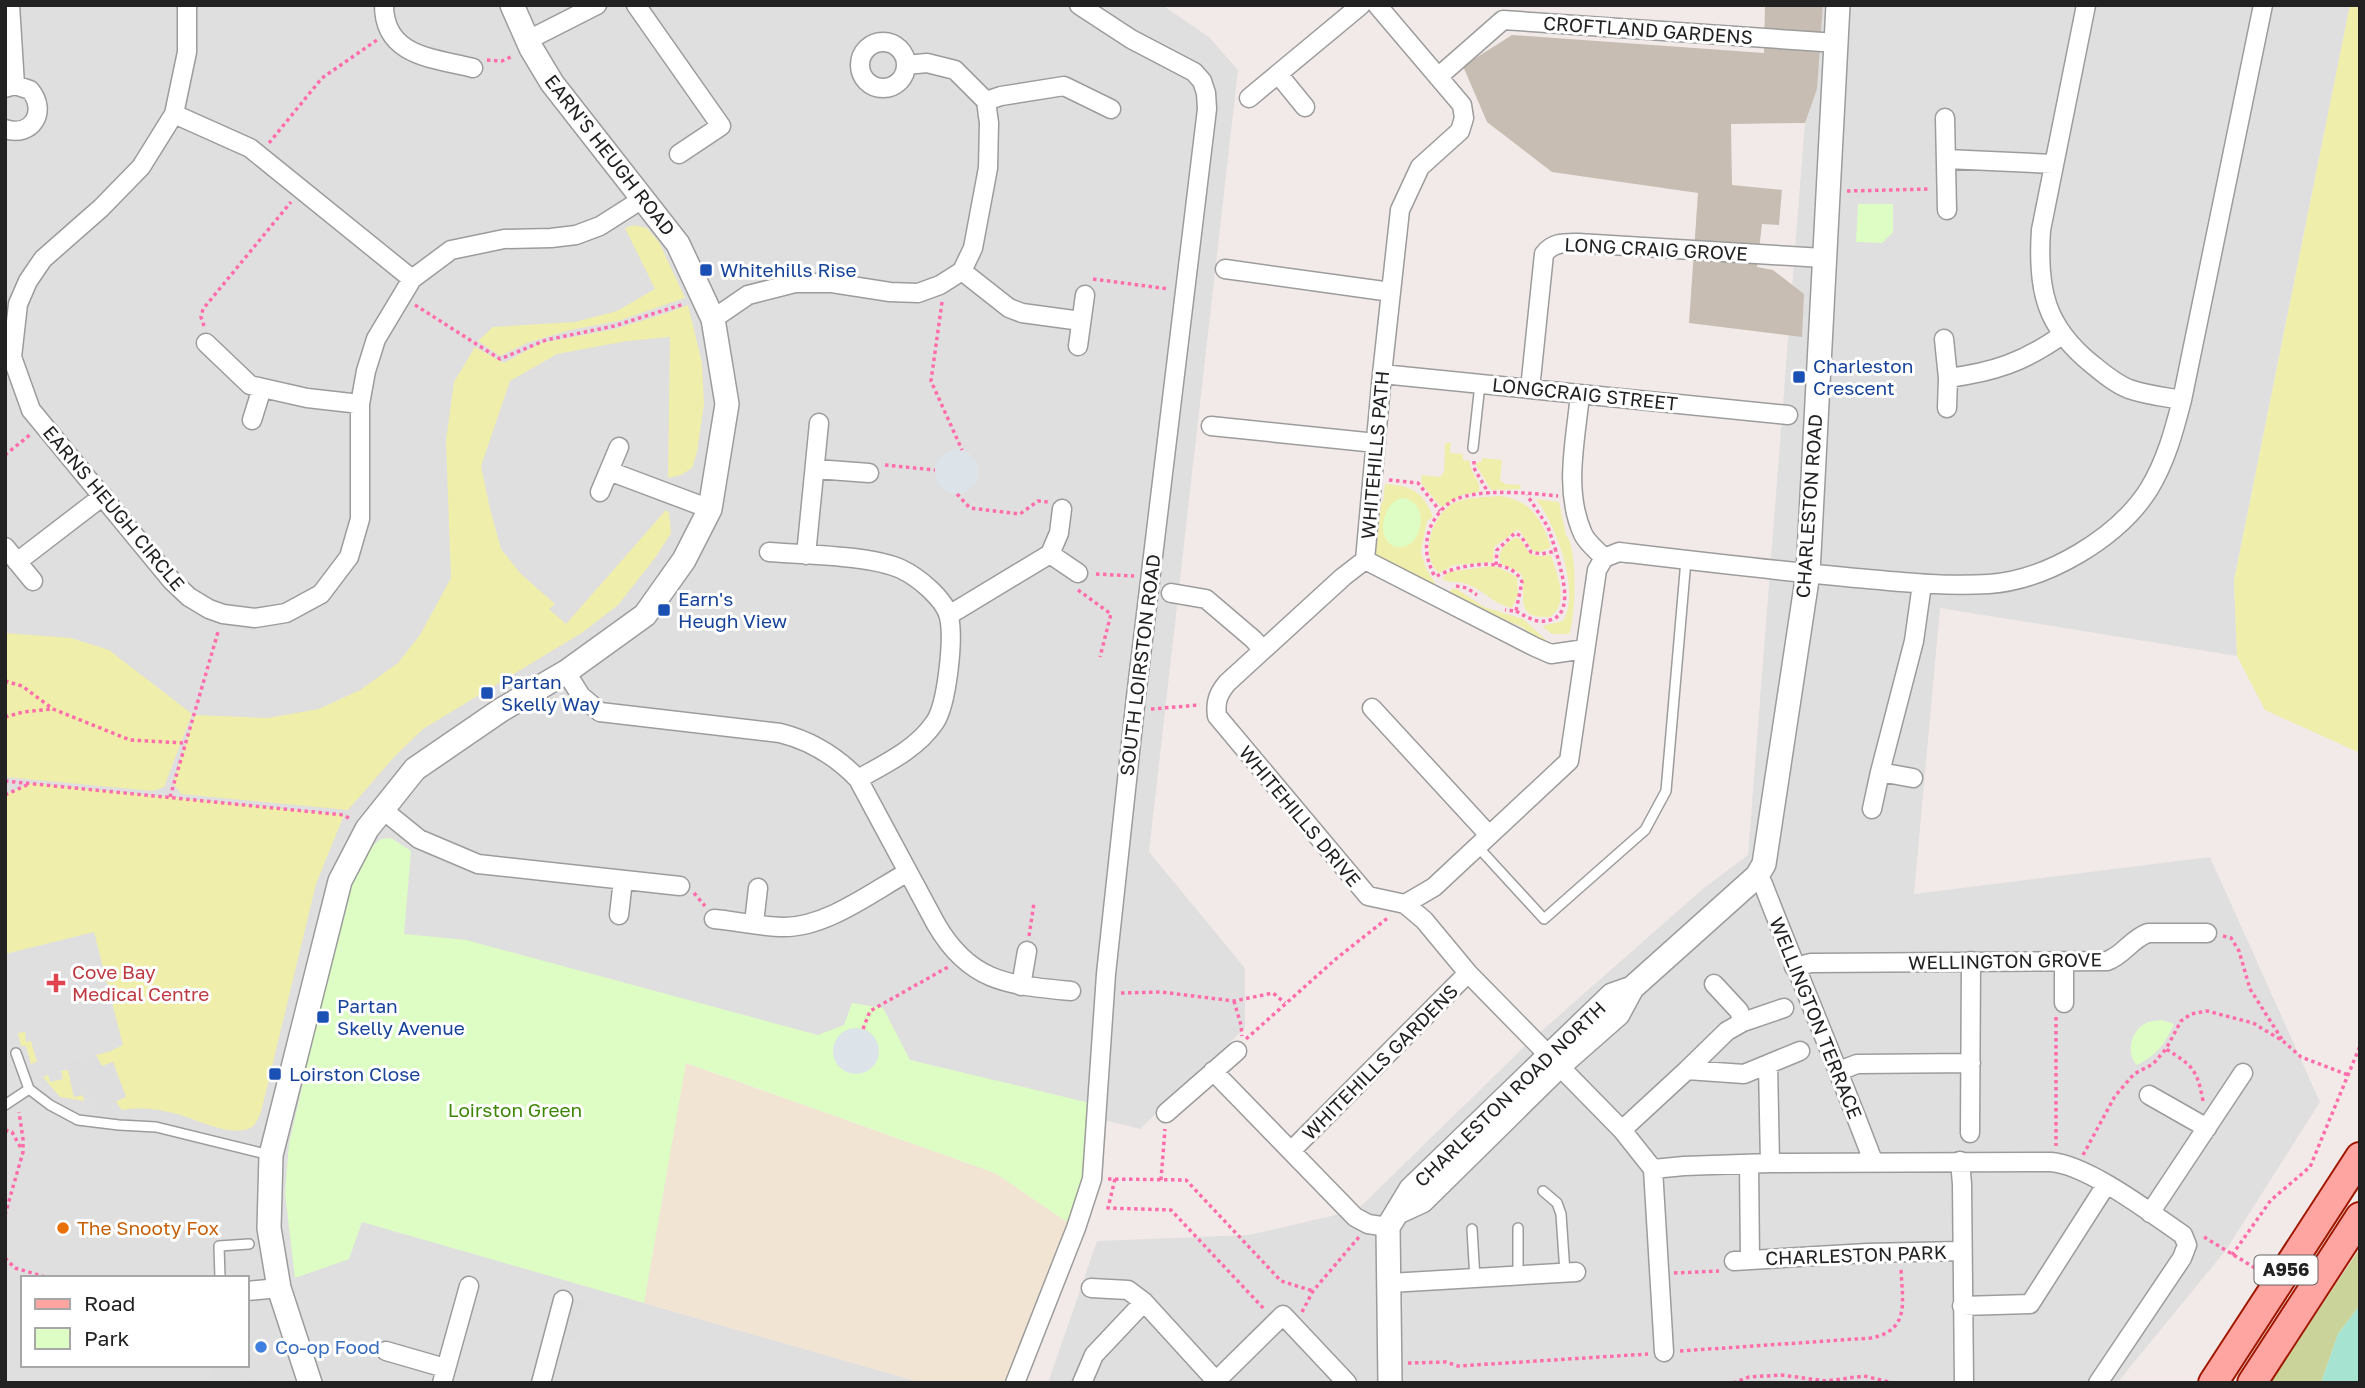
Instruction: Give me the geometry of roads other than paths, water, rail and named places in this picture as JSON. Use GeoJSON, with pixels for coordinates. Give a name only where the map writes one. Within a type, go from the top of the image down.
{"type":"FeatureCollection","features":[{"type":"Feature","properties":{"kind":"main road","name":"A956"},"geometry":{"type":"LineString","coordinates":[[2213,1383],[2360,1157]]}},
{"type":"Feature","properties":{"kind":"main road","name":"A956"},"geometry":{"type":"LineString","coordinates":[[2252,1383],[2360,1217]]}},
{"type":"Feature","properties":{"kind":"street"},"geometry":{"type":"LineString","coordinates":[[5,129],[16,132],[24,130],[30,126],[38,112],[35,96],[30,90],[10,87],[10,5]]}},
{"type":"Feature","properties":{"kind":"street","name":"EARNS HEUGH CIRCLE"},"geometry":{"type":"LineString","coordinates":[[187,5],[187,52],[174,114],[141,167],[101,208],[43,260],[28,281],[18,304],[12,357],[31,410],[172,581],[189,597],[209,609],[223,614],[255,618],[286,613],[321,594],[349,557],[360,519],[360,404],[366,371],[376,339],[412,279],[451,250],[504,239],[576,235],[600,226],[644,198]]}},
{"type":"Feature","properties":{"kind":"street"},"geometry":{"type":"LineString","coordinates":[[384,5],[389,32],[409,52],[473,68]]}},
{"type":"Feature","properties":{"kind":"street","name":"EARN'S HEUGH ROAD"},"geometry":{"type":"LineString","coordinates":[[310,1383],[279,1288],[270,1228],[271,1155],[340,881],[367,829],[415,769],[501,710],[566,672],[645,615],[684,560],[710,509],[727,404],[713,319],[678,244],[552,83],[529,44],[512,5]]}},
{"type":"Feature","properties":{"kind":"street"},"geometry":{"type":"LineString","coordinates":[[529,44],[597,5]]}},
{"type":"Feature","properties":{"kind":"street"},"geometry":{"type":"LineString","coordinates":[[636,5],[721,126],[679,154]]}},
{"type":"Feature","properties":{"kind":"street","name":"SOUTH LOIRSTON ROAD"},"geometry":{"type":"LineString","coordinates":[[1015,1383],[1076,1228],[1092,1179],[1105,994],[1134,710],[1207,109],[1202,81],[1194,72],[1131,39],[1079,5]]}},
{"type":"Feature","properties":{"kind":"street"},"geometry":{"type":"LineString","coordinates":[[1249,98],[1361,5]]}},
{"type":"Feature","properties":{"kind":"street"},"geometry":{"type":"LineString","coordinates":[[1377,5],[1438,77]]}},
{"type":"Feature","properties":{"kind":"street","name":"CHARLESTON ROAD"},"geometry":{"type":"LineString","coordinates":[[1757,876],[1764,864],[1808,573],[1838,5]]}},
{"type":"Feature","properties":{"kind":"street"},"geometry":{"type":"LineString","coordinates":[[2086,5],[2041,230],[2039,259],[2047,304],[2062,335],[2084,358],[2120,384],[2152,395],[2182,400]]}},
{"type":"Feature","properties":{"kind":"street"},"geometry":{"type":"LineString","coordinates":[[1405,904],[1434,887],[1569,761],[1597,570],[1604,558],[1619,552],[1922,583],[1989,584],[2010,581],[2060,564],[2109,533],[2134,509],[2148,490],[2169,449],[2182,400],[2263,5]]}},
{"type":"Feature","properties":{"kind":"street","name":"CROFTLAND GARDENS"},"geometry":{"type":"LineString","coordinates":[[1438,77],[1503,20],[1836,43]]}},
{"type":"Feature","properties":{"kind":"street"},"geometry":{"type":"LineString","coordinates":[[713,319],[748,295],[795,283],[832,283],[890,292],[918,293],[944,283],[962,271],[973,248],[988,168],[989,122],[986,101],[956,70],[927,63],[906,65]]}},
{"type":"Feature","properties":{"kind":"street"},"geometry":{"type":"LineString","coordinates":[[1278,74],[1305,107]]}},
{"type":"Feature","properties":{"kind":"street","name":"WHITEHILLS PATH"},"geometry":{"type":"LineString","coordinates":[[1438,77],[1462,105],[1464,118],[1460,131],[1420,167],[1400,210],[1365,560],[1445,593],[1551,654],[1585,649]]}},
{"type":"Feature","properties":{"kind":"street"},"geometry":{"type":"LineString","coordinates":[[986,101],[1064,86],[1111,109]]}},
{"type":"Feature","properties":{"kind":"street"},"geometry":{"type":"LineString","coordinates":[[174,114],[250,148],[412,279]]}},
{"type":"Feature","properties":{"kind":"street"},"geometry":{"type":"LineString","coordinates":[[1945,118],[1947,210]]}},
{"type":"Feature","properties":{"kind":"street"},"geometry":{"type":"LineString","coordinates":[[1946,159],[2053,164]]}},
{"type":"Feature","properties":{"kind":"street","name":"LONG CRAIG GROVE"},"geometry":{"type":"LineString","coordinates":[[1530,389],[1544,254],[1550,246],[1578,243],[1823,258]]}},
{"type":"Feature","properties":{"kind":"street"},"geometry":{"type":"LineString","coordinates":[[1225,269],[1391,292]]}},
{"type":"Feature","properties":{"kind":"street"},"geometry":{"type":"LineString","coordinates":[[962,271],[1009,309],[1081,321]]}},
{"type":"Feature","properties":{"kind":"street"},"geometry":{"type":"LineString","coordinates":[[1078,346],[1085,295]]}},
{"type":"Feature","properties":{"kind":"street"},"geometry":{"type":"LineString","coordinates":[[1948,378],[1979,374],[2010,365],[2036,353],[2062,335]]}},
{"type":"Feature","properties":{"kind":"street"},"geometry":{"type":"LineString","coordinates":[[1944,340],[1948,378],[1947,408]]}},
{"type":"Feature","properties":{"kind":"street"},"geometry":{"type":"LineString","coordinates":[[206,343],[250,385],[307,398],[360,404]]}},
{"type":"Feature","properties":{"kind":"street","name":"LONGCRAIG STREET"},"geometry":{"type":"LineString","coordinates":[[1382,374],[1788,415]]}},
{"type":"Feature","properties":{"kind":"street"},"geometry":{"type":"LineString","coordinates":[[252,420],[262,388]]}},
{"type":"Feature","properties":{"kind":"street"},"geometry":{"type":"LineString","coordinates":[[1580,394],[1573,465],[1574,509],[1584,536],[1604,558]]}},
{"type":"Feature","properties":{"kind":"street"},"geometry":{"type":"LineString","coordinates":[[806,555],[820,423]]}},
{"type":"Feature","properties":{"kind":"street"},"geometry":{"type":"LineString","coordinates":[[1211,426],[1376,443]]}},
{"type":"Feature","properties":{"kind":"street"},"geometry":{"type":"LineString","coordinates":[[600,492],[619,447]]}},
{"type":"Feature","properties":{"kind":"street"},"geometry":{"type":"LineString","coordinates":[[816,469],[869,473]]}},
{"type":"Feature","properties":{"kind":"street"},"geometry":{"type":"LineString","coordinates":[[609,471],[710,509]]}},
{"type":"Feature","properties":{"kind":"street"},"geometry":{"type":"LineString","coordinates":[[17,562],[103,496]]}},
{"type":"Feature","properties":{"kind":"street"},"geometry":{"type":"LineString","coordinates":[[949,615],[1051,554],[1059,533],[1062,509]]}},
{"type":"Feature","properties":{"kind":"street"},"geometry":{"type":"LineString","coordinates":[[5,547],[33,581]]}},
{"type":"Feature","properties":{"kind":"street"},"geometry":{"type":"LineString","coordinates":[[769,552],[882,562],[922,581],[949,615],[946,687],[934,723],[910,748],[858,779]]}},
{"type":"Feature","properties":{"kind":"street"},"geometry":{"type":"LineString","coordinates":[[1051,554],[1078,573]]}},
{"type":"Feature","properties":{"kind":"street"},"geometry":{"type":"LineString","coordinates":[[1171,593],[1206,599],[1263,650],[1365,560]]}},
{"type":"Feature","properties":{"kind":"street"},"geometry":{"type":"LineString","coordinates":[[1872,809],[1914,641],[1922,583]]}},
{"type":"Feature","properties":{"kind":"street","name":"WHITEHILLS DRIVE"},"geometry":{"type":"LineString","coordinates":[[1263,650],[1219,692],[1217,716],[1367,895],[1405,904],[1424,920],[1468,973],[1555,1060]]}},
{"type":"Feature","properties":{"kind":"street"},"geometry":{"type":"LineString","coordinates":[[566,672],[581,696],[600,712],[792,736],[804,739],[840,761],[858,779],[947,944],[962,959],[992,978],[1021,986],[1071,991]]}},
{"type":"Feature","properties":{"kind":"street"},"geometry":{"type":"LineString","coordinates":[[1372,708],[1483,841]]}},
{"type":"Feature","properties":{"kind":"street"},"geometry":{"type":"LineString","coordinates":[[1880,772],[1913,778]]}},
{"type":"Feature","properties":{"kind":"street"},"geometry":{"type":"LineString","coordinates":[[382,809],[419,839],[478,864],[680,886]]}},
{"type":"Feature","properties":{"kind":"street"},"geometry":{"type":"LineString","coordinates":[[714,919],[785,927],[807,924],[827,918],[908,872]]}},
{"type":"Feature","properties":{"kind":"street","name":"WELLINGTON TERRACE"},"geometry":{"type":"LineString","coordinates":[[1757,876],[1763,884],[1873,1161]]}},
{"type":"Feature","properties":{"kind":"street","name":"CHARLESTON ROAD NORTH"},"geometry":{"type":"LineString","coordinates":[[1385,1221],[1422,1201],[1555,1060],[1618,1014],[1632,988],[1757,876]]}},
{"type":"Feature","properties":{"kind":"street"},"geometry":{"type":"LineString","coordinates":[[619,915],[624,880]]}},
{"type":"Feature","properties":{"kind":"street"},"geometry":{"type":"LineString","coordinates":[[754,923],[758,888]]}},
{"type":"Feature","properties":{"kind":"street","name":"WELLINGTON GROVE"},"geometry":{"type":"LineString","coordinates":[[1794,967],[1811,963],[2107,961],[2116,958],[2139,936],[2148,933],[2207,933]]}},
{"type":"Feature","properties":{"kind":"street"},"geometry":{"type":"LineString","coordinates":[[1021,986],[1027,951]]}},
{"type":"Feature","properties":{"kind":"street"},"geometry":{"type":"LineString","coordinates":[[1970,1133],[1971,961]]}},
{"type":"Feature","properties":{"kind":"street"},"geometry":{"type":"LineString","coordinates":[[2063,962],[2064,1003]]}},
{"type":"Feature","properties":{"kind":"street","name":"WHITEHILLS GARDENS"},"geometry":{"type":"LineString","coordinates":[[1292,1150],[1468,973]]}},
{"type":"Feature","properties":{"kind":"street"},"geometry":{"type":"LineString","coordinates":[[1714,984],[1739,1011],[1744,1022]]}},
{"type":"Feature","properties":{"kind":"street"},"geometry":{"type":"LineString","coordinates":[[1622,1130],[1727,1031],[1784,1008]]}},
{"type":"Feature","properties":{"kind":"street"},"geometry":{"type":"LineString","coordinates":[[1166,1113],[1237,1051]]}},
{"type":"Feature","properties":{"kind":"street"},"geometry":{"type":"LineString","coordinates":[[1687,1070],[1744,1074],[1800,1051]]}},
{"type":"Feature","properties":{"kind":"street"},"geometry":{"type":"LineString","coordinates":[[1555,1060],[1622,1130],[1653,1169],[1664,1352]]}},
{"type":"Feature","properties":{"kind":"street"},"geometry":{"type":"LineString","coordinates":[[1839,1071],[1857,1064],[1971,1063]]}},
{"type":"Feature","properties":{"kind":"street"},"geometry":{"type":"LineString","coordinates":[[1768,1064],[1770,1163]]}},
{"type":"Feature","properties":{"kind":"street","name":"WHITEHILLS GARDENS"},"geometry":{"type":"LineString","coordinates":[[1213,1071],[1355,1217],[1385,1221]]}},
{"type":"Feature","properties":{"kind":"street"},"geometry":{"type":"LineString","coordinates":[[2150,1213],[2243,1073]]}},
{"type":"Feature","properties":{"kind":"street"},"geometry":{"type":"LineString","coordinates":[[2149,1095],[2207,1128]]}},
{"type":"Feature","properties":{"kind":"street"},"geometry":{"type":"LineString","coordinates":[[1653,1169],[1873,1161],[2056,1162],[2076,1169],[2106,1185],[2183,1235],[2187,1245],[2182,1258],[2098,1383]]}},
{"type":"Feature","properties":{"kind":"street"},"geometry":{"type":"LineString","coordinates":[[1960,1161],[1964,1383]]}},
{"type":"Feature","properties":{"kind":"street","name":"CHARLESTON PARK"},"geometry":{"type":"LineString","coordinates":[[1749,1164],[1742,1260],[1962,1251]]}},
{"type":"Feature","properties":{"kind":"street"},"geometry":{"type":"LineString","coordinates":[[1962,1306],[2030,1304],[2106,1185]]}},
{"type":"Feature","properties":{"kind":"street"},"geometry":{"type":"LineString","coordinates":[[1385,1221],[1390,1283],[1390,1383]]}},
{"type":"Feature","properties":{"kind":"street"},"geometry":{"type":"LineString","coordinates":[[1390,1283],[1570,1273]]}},
{"type":"Feature","properties":{"kind":"street"},"geometry":{"type":"LineString","coordinates":[[386,1351],[443,1375],[469,1286]]}},
{"type":"Feature","properties":{"kind":"street"},"geometry":{"type":"LineString","coordinates":[[248,1291],[279,1288]]}},
{"type":"Feature","properties":{"kind":"street"},"geometry":{"type":"LineString","coordinates":[[1091,1288],[1128,1290],[1217,1382],[1283,1315],[1347,1383]]}},
{"type":"Feature","properties":{"kind":"street"},"geometry":{"type":"LineString","coordinates":[[541,1383],[563,1300]]}},
{"type":"Feature","properties":{"kind":"street"},"geometry":{"type":"LineString","coordinates":[[1082,1383],[1094,1355],[1143,1303]]}},
{"type":"Feature","properties":{"kind":"lane"},"geometry":{"type":"LineString","coordinates":[[1474,448],[1480,384]]}},
{"type":"Feature","properties":{"kind":"lane"},"geometry":{"type":"LineString","coordinates":[[1483,841],[1544,919],[1645,830],[1666,791],[1686,560]]}},
{"type":"Feature","properties":{"kind":"lane"},"geometry":{"type":"LineString","coordinates":[[16,1053],[29,1090],[50,1105],[78,1119],[156,1127],[271,1155]]}},
{"type":"Feature","properties":{"kind":"lane"},"geometry":{"type":"LineString","coordinates":[[5,1104],[29,1090]]}},
{"type":"Feature","properties":{"kind":"lane"},"geometry":{"type":"LineString","coordinates":[[1543,1191],[1557,1203],[1562,1214],[1570,1273]]}},
{"type":"Feature","properties":{"kind":"lane"},"geometry":{"type":"LineString","coordinates":[[1518,1228],[1518,1275]]}},
{"type":"Feature","properties":{"kind":"lane"},"geometry":{"type":"LineString","coordinates":[[1472,1229],[1475,1279]]}},
{"type":"Feature","properties":{"kind":"lane"},"geometry":{"type":"LineString","coordinates":[[220,1276],[219,1246],[249,1244]]}},
{"type":"Feature","properties":{"kind":"place","name":"Whitehills Rise"},"geometry":{"type":"Point","coordinates":[706,270]}},
{"type":"Feature","properties":{"kind":"place","name":"Charleston Crescent"},"geometry":{"type":"Point","coordinates":[1799,377]}},
{"type":"Feature","properties":{"kind":"place","name":"Earn's Heugh View"},"geometry":{"type":"Point","coordinates":[664,610]}},
{"type":"Feature","properties":{"kind":"place","name":"Partan Skelly Way"},"geometry":{"type":"Point","coordinates":[487,693]}},
{"type":"Feature","properties":{"kind":"place","name":"Cove Bay Medical Centre"},"geometry":{"type":"Point","coordinates":[56,983]}},
{"type":"Feature","properties":{"kind":"place","name":"Partan Skelly Avenue"},"geometry":{"type":"Point","coordinates":[323,1017]}},
{"type":"Feature","properties":{"kind":"place","name":"Loirston Close"},"geometry":{"type":"Point","coordinates":[275,1074]}},
{"type":"Feature","properties":{"kind":"place","name":"The Snooty Fox"},"geometry":{"type":"Point","coordinates":[63,1228]}},
{"type":"Feature","properties":{"kind":"place","name":"Co-op Food"},"geometry":{"type":"Point","coordinates":[261,1347]}},
{"type":"Feature","properties":{"kind":"park label","name":"Loirston Green"},"geometry":{"type":"Point","coordinates":[515,1110]}}]}
